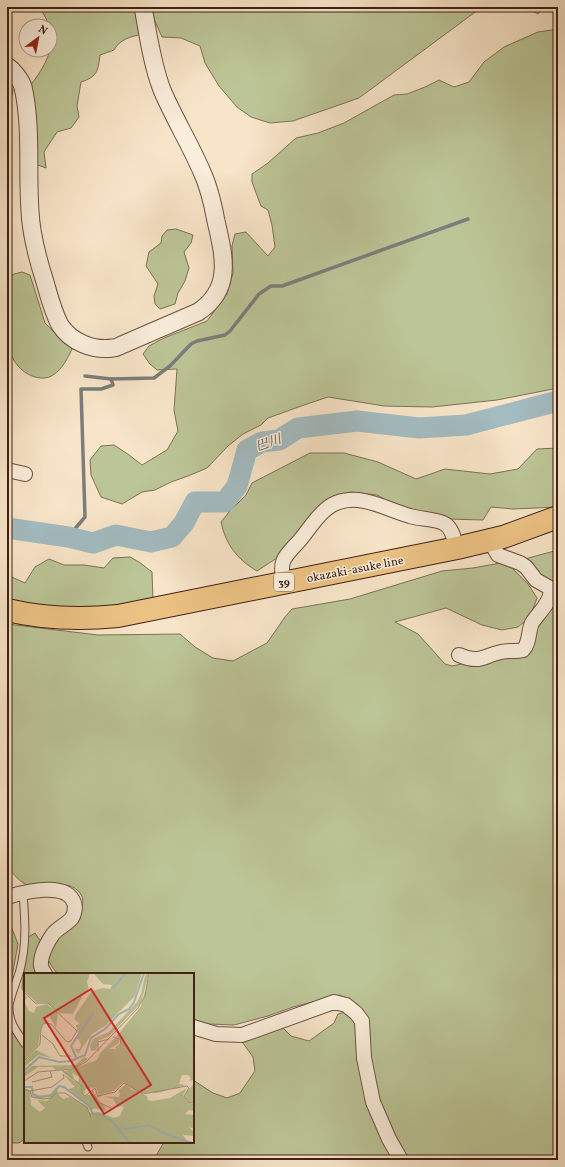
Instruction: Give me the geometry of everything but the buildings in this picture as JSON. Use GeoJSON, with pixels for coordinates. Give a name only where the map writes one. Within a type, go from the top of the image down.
{"type":"FeatureCollection","features":[{"type":"Feature","properties":{"kind":"main road","name":"okazaki-asuke line"},"geometry":{"type":"LineString","coordinates":[[7,610],[51,618],[97,618],[132,613],[457,548],[503,537],[558,517]]}},
{"type":"Feature","properties":{"kind":"street"},"geometry":{"type":"LineString","coordinates":[[7,66],[11,69],[23,86],[28,123],[30,212],[38,261],[55,313],[61,326],[75,340],[88,346],[113,348],[198,312],[207,306],[221,285],[224,272],[224,256],[214,211],[203,173],[174,118],[162,88],[152,52],[143,7]]}},
{"type":"Feature","properties":{"kind":"street"},"geometry":{"type":"LineString","coordinates":[[7,470],[25,474]]}},
{"type":"Feature","properties":{"kind":"street"},"geometry":{"type":"LineString","coordinates":[[284,582],[281,571],[283,560],[319,515],[335,503],[353,500],[371,502],[409,516],[444,523],[450,529],[457,548]]}},
{"type":"Feature","properties":{"kind":"street"},"geometry":{"type":"LineString","coordinates":[[459,655],[468,659],[479,660],[502,651],[523,650],[532,623],[551,596],[550,588],[536,580],[526,567],[520,563],[498,555],[492,540]]}},
{"type":"Feature","properties":{"kind":"street"},"geometry":{"type":"LineString","coordinates":[[7,897],[23,893],[54,889],[63,891],[72,897],[75,906],[72,917],[53,934],[45,949],[40,964],[44,973]]}},
{"type":"Feature","properties":{"kind":"street"},"geometry":{"type":"LineString","coordinates":[[194,1027],[216,1034],[242,1035],[334,1002],[346,1005],[356,1013],[362,1021],[364,1058],[373,1102],[389,1139],[401,1160]]}},
{"type":"Feature","properties":{"kind":"lane"},"geometry":{"type":"LineString","coordinates":[[23,893],[26,926],[24,948],[21,968],[8,1006],[11,1023],[24,1042]]}},
{"type":"Feature","properties":{"kind":"green space"},"geometry":{"type":"Polygon","coordinates":[[[39,7],[137,7],[142,34],[126,39],[119,43],[114,50],[100,55],[96,73],[90,78],[81,82],[77,106],[79,117],[71,128],[57,132],[44,152],[46,168],[35,164],[30,86],[43,67],[47,58],[58,58],[58,18],[46,18],[39,7]]]}},
{"type":"Feature","properties":{"kind":"green space"},"geometry":{"type":"Polygon","coordinates":[[[152,7],[482,7],[359,98],[293,121],[270,123],[251,117],[237,107],[219,86],[205,63],[200,46],[181,38],[162,37],[154,19],[152,7]]]}},
{"type":"Feature","properties":{"kind":"green space"},"geometry":{"type":"Polygon","coordinates":[[[526,7],[543,7],[538,14],[526,7]]]}},
{"type":"Feature","properties":{"kind":"green space"},"geometry":{"type":"Polygon","coordinates":[[[558,29],[558,388],[497,400],[432,407],[384,406],[328,397],[268,418],[261,425],[243,434],[228,446],[207,468],[155,490],[142,492],[122,504],[101,497],[91,475],[90,460],[101,446],[114,445],[142,465],[167,450],[178,431],[174,410],[177,369],[157,370],[150,364],[143,354],[149,346],[164,338],[207,321],[227,294],[233,273],[232,246],[235,234],[246,232],[268,256],[275,247],[268,210],[261,206],[252,182],[252,174],[268,163],[296,138],[318,133],[344,123],[394,95],[407,94],[439,80],[454,87],[469,82],[484,62],[504,47],[538,32],[558,29]]]}},
{"type":"Feature","properties":{"kind":"green space"},"geometry":{"type":"Polygon","coordinates":[[[7,82],[13,90],[7,122],[7,82]]]}},
{"type":"Feature","properties":{"kind":"green space"},"geometry":{"type":"Polygon","coordinates":[[[176,229],[193,235],[191,243],[184,252],[189,268],[175,304],[160,309],[155,304],[154,296],[158,284],[146,266],[149,252],[161,243],[162,236],[167,230],[176,229]]]}},
{"type":"Feature","properties":{"kind":"green space"},"geometry":{"type":"Polygon","coordinates":[[[22,272],[30,275],[45,323],[73,347],[67,359],[57,372],[45,378],[35,377],[22,370],[15,363],[7,346],[7,276],[22,272]]]}},
{"type":"Feature","properties":{"kind":"green space"},"geometry":{"type":"Polygon","coordinates":[[[558,448],[558,507],[513,509],[491,507],[483,520],[449,519],[417,513],[377,495],[351,492],[331,499],[314,512],[277,558],[257,571],[244,562],[233,551],[226,538],[221,522],[246,495],[252,483],[310,453],[344,453],[378,462],[416,479],[445,469],[490,474],[518,469],[537,449],[558,448]]]}},
{"type":"Feature","properties":{"kind":"green space"},"geometry":{"type":"Polygon","coordinates":[[[558,550],[558,1160],[409,1160],[396,1137],[381,1104],[355,1005],[340,995],[293,1007],[268,1016],[234,1025],[209,1024],[194,1020],[194,973],[58,973],[56,971],[51,965],[48,956],[50,947],[74,919],[80,910],[83,901],[80,893],[75,888],[68,885],[27,885],[19,880],[8,869],[7,870],[7,624],[98,635],[180,634],[195,647],[213,658],[233,661],[267,643],[292,609],[350,599],[442,571],[473,568],[506,562],[528,584],[537,598],[530,617],[518,627],[502,630],[482,625],[446,608],[395,622],[418,634],[445,664],[452,666],[496,657],[519,656],[552,599],[521,560],[558,550]]]}},
{"type":"Feature","properties":{"kind":"green space"},"geometry":{"type":"Polygon","coordinates":[[[130,557],[152,572],[153,601],[84,614],[7,613],[7,575],[25,583],[35,567],[49,559],[64,565],[84,565],[104,568],[113,558],[130,557]]]}},
{"type":"Feature","properties":{"kind":"green space"},"geometry":{"type":"Polygon","coordinates":[[[7,925],[11,926],[18,944],[7,995],[7,925]]]}},
{"type":"Feature","properties":{"kind":"green space"},"geometry":{"type":"Polygon","coordinates":[[[35,933],[41,942],[34,964],[35,973],[24,973],[24,993],[22,988],[28,937],[35,933]]]}},
{"type":"Feature","properties":{"kind":"green space"},"geometry":{"type":"Polygon","coordinates":[[[345,1012],[356,1023],[396,1160],[157,1160],[156,1156],[163,1143],[194,1143],[194,1081],[213,1093],[227,1098],[240,1093],[255,1071],[253,1057],[240,1039],[282,1027],[291,1036],[309,1041],[334,1023],[338,1014],[345,1012]]]}},
{"type":"Feature","properties":{"kind":"green space"},"geometry":{"type":"Polygon","coordinates":[[[7,1025],[24,1048],[24,1140],[19,1143],[7,1143],[7,1025]]]}},
{"type":"Feature","properties":{"kind":"waterway"},"geometry":{"type":"LineString","coordinates":[[68,537],[85,517],[81,389],[101,389],[113,385],[111,379],[154,378],[170,366],[191,344],[197,341],[225,335],[230,331],[259,294],[271,286],[282,286],[468,219]]}},
{"type":"Feature","properties":{"kind":"waterway"},"geometry":{"type":"LineString","coordinates":[[85,376],[111,379]]}},
{"type":"Feature","properties":{"kind":"waterway","name":"巴川"},"geometry":{"type":"LineString","coordinates":[[7,528],[68,537],[93,543],[116,535],[151,542],[172,537],[184,523],[195,502],[225,502],[237,486],[247,450],[262,442],[279,440],[298,428],[357,421],[419,428],[466,425],[558,401]]}}]}
